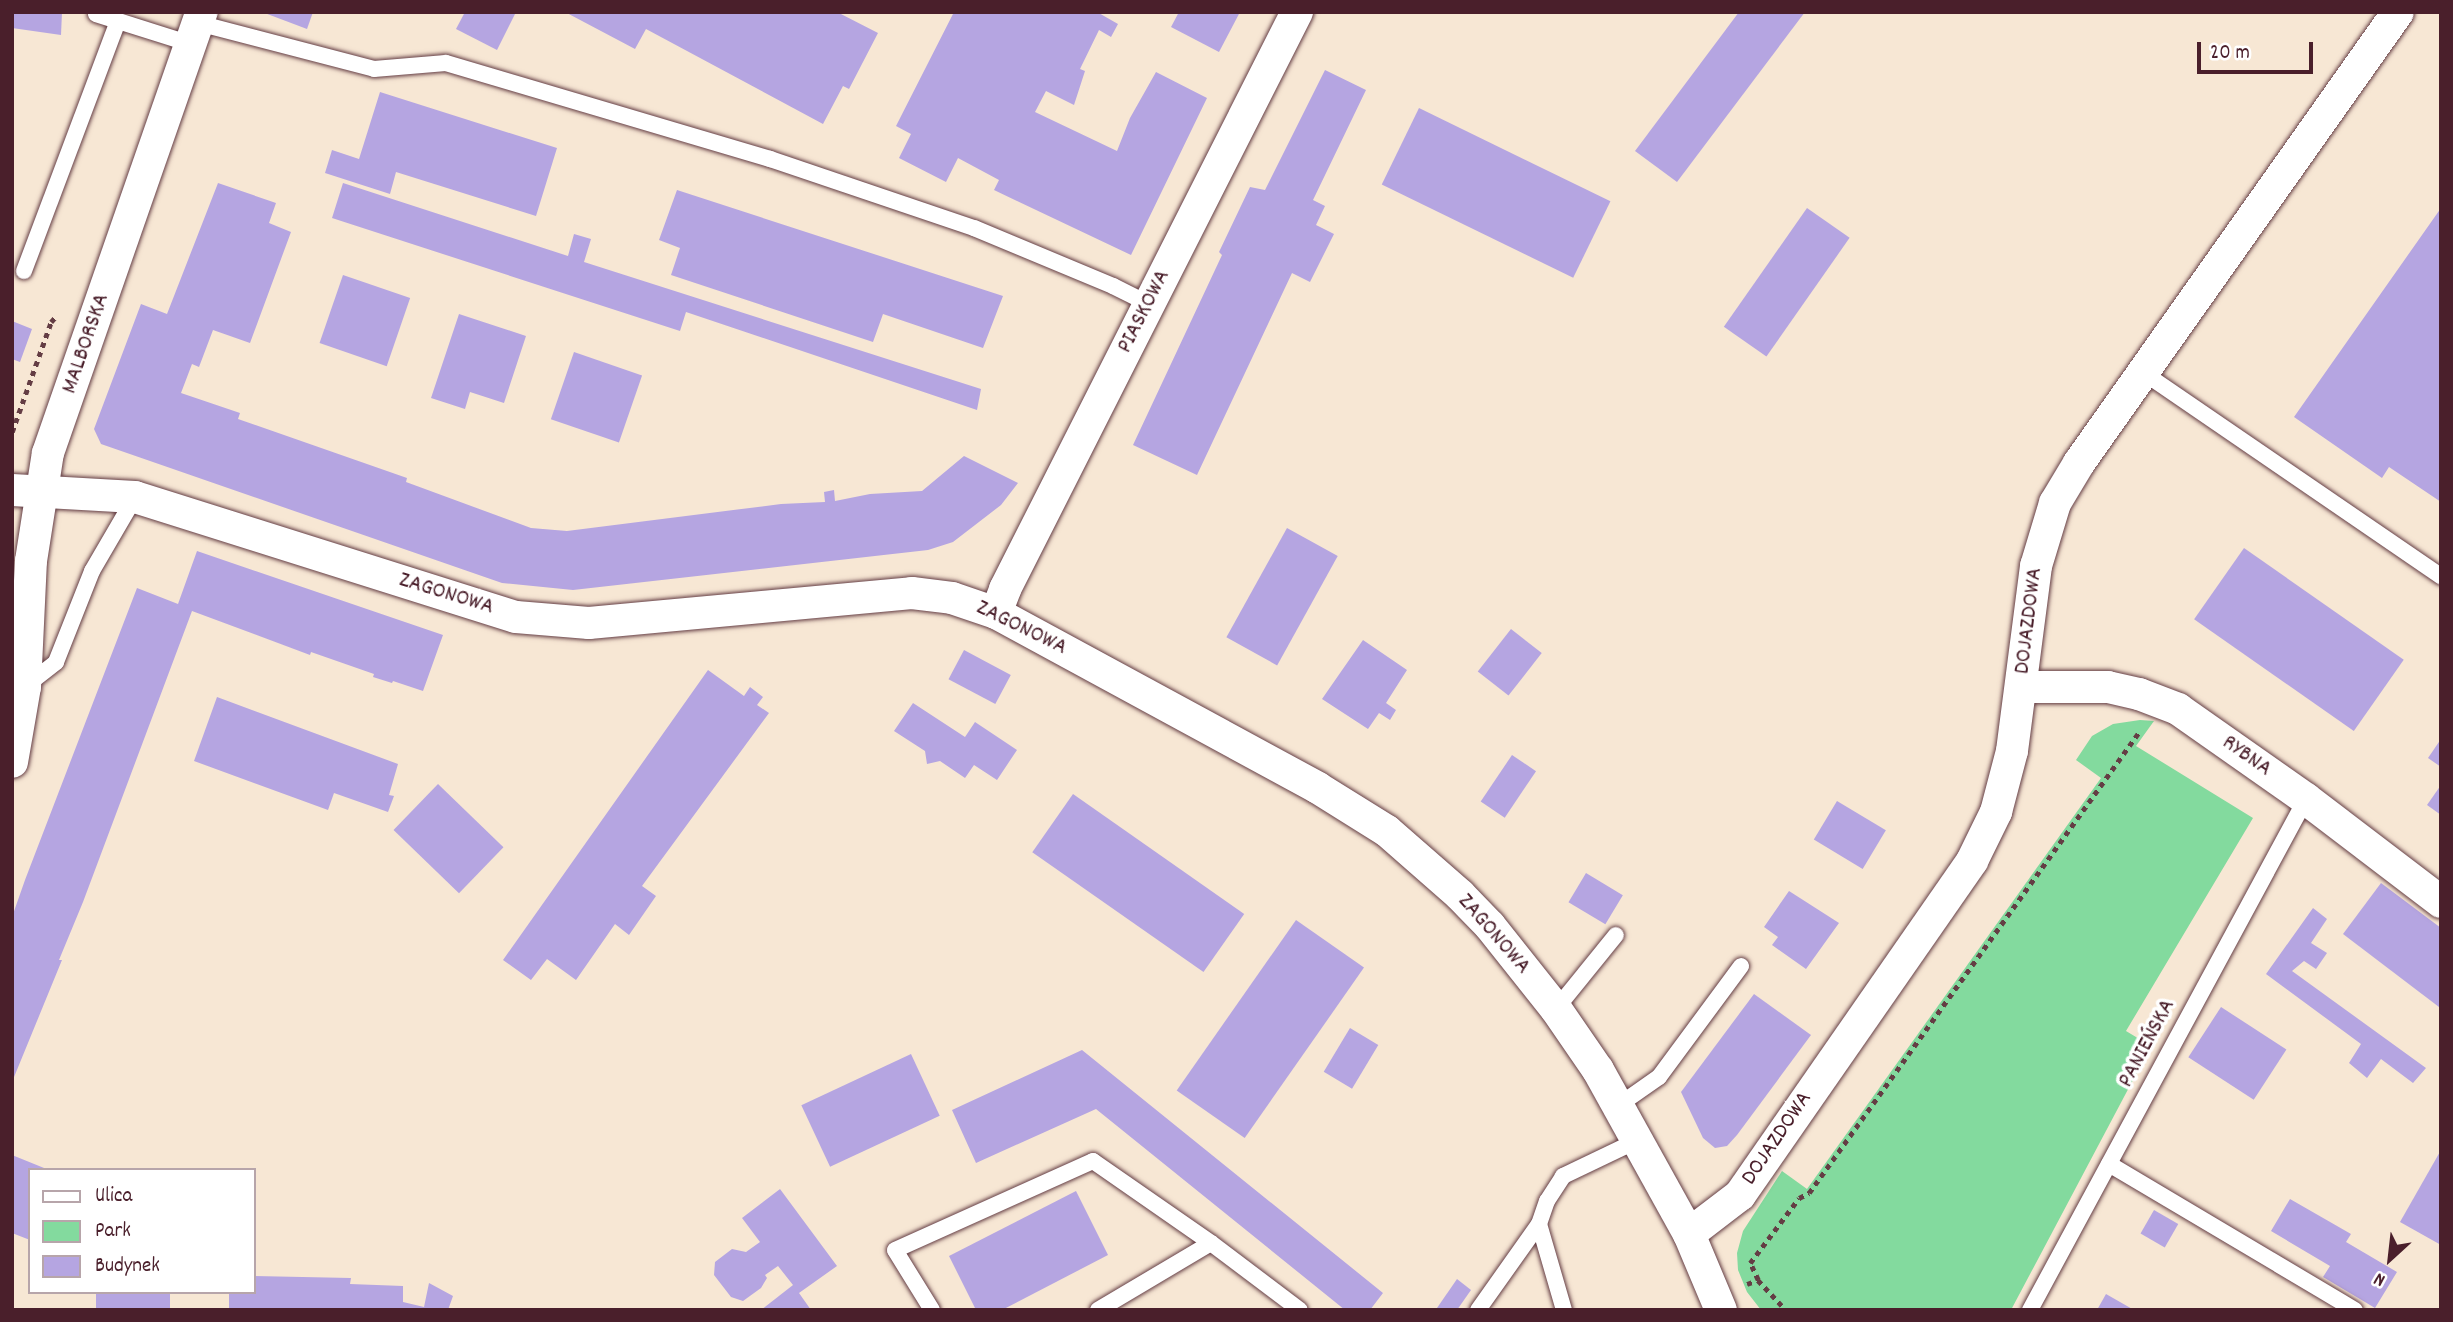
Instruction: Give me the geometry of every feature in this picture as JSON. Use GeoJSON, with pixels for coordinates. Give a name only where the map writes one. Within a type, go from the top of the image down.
{"type":"FeatureCollection","features":[{"type":"Feature","properties":{"kind":"street","name":"PIASKOWA"},"geometry":{"type":"LineString","coordinates":[[996,613],[1297,12]]}},
{"type":"Feature","properties":{"kind":"street","name":"DOJAZDOWA"},"geometry":{"type":"LineString","coordinates":[[1689,1234],[1740,1195],[1972,861],[1996,812],[2012,751],[2036,566],[2055,503],[2079,463],[2398,12]]}},
{"type":"Feature","properties":{"kind":"street","name":"MALBORSKA"},"geometry":{"type":"LineString","coordinates":[[12,762],[25,687],[31,561],[27,490],[48,453],[197,26]]}},
{"type":"Feature","properties":{"kind":"street","name":"ZAGONOWA"},"geometry":{"type":"LineString","coordinates":[[27,490],[135,497],[516,617],[589,623],[912,593],[952,598],[996,613],[1234,742],[1387,831],[1460,894],[1490,926],[1556,1009],[1619,1105],[1689,1234],[1720,1302]]}},
{"type":"Feature","properties":{"kind":"street","name":"RYBNA"},"geometry":{"type":"LineString","coordinates":[[2022,687],[2108,687],[2178,709],[2306,799],[2441,902]]}},
{"type":"Feature","properties":{"kind":"lane"},"geometry":{"type":"LineString","coordinates":[[96,14],[118,21],[197,26],[374,69],[446,63],[770,159],[961,223],[1113,286],[1149,304]]}},
{"type":"Feature","properties":{"kind":"lane"},"geometry":{"type":"LineString","coordinates":[[24,271],[118,21]]}},
{"type":"Feature","properties":{"kind":"lane"},"geometry":{"type":"LineString","coordinates":[[2144,373],[2441,576]]}},
{"type":"Feature","properties":{"kind":"lane"},"geometry":{"type":"LineString","coordinates":[[25,687],[56,662],[92,571],[135,497]]}},
{"type":"Feature","properties":{"kind":"lane","name":"PANIEŃSKA"},"geometry":{"type":"LineString","coordinates":[[2030,1310],[2306,799]]}},
{"type":"Feature","properties":{"kind":"lane"},"geometry":{"type":"LineString","coordinates":[[1556,1009],[1616,934]]}},
{"type":"Feature","properties":{"kind":"lane"},"geometry":{"type":"LineString","coordinates":[[1619,1105],[1659,1077],[1741,966]]}},
{"type":"Feature","properties":{"kind":"lane"},"geometry":{"type":"LineString","coordinates":[[1478,1310],[1539,1224],[1546,1201],[1563,1176],[1638,1140]]}},
{"type":"Feature","properties":{"kind":"lane"},"geometry":{"type":"LineString","coordinates":[[932,1310],[895,1250],[1093,1161],[1300,1310]]}},
{"type":"Feature","properties":{"kind":"lane"},"geometry":{"type":"LineString","coordinates":[[2109,1164],[2356,1310]]}},
{"type":"Feature","properties":{"kind":"lane"},"geometry":{"type":"LineString","coordinates":[[1539,1224],[1564,1310]]}},
{"type":"Feature","properties":{"kind":"lane"},"geometry":{"type":"LineString","coordinates":[[1098,1310],[1210,1243]]}},
{"type":"Feature","properties":{"kind":"path"},"geometry":{"type":"LineString","coordinates":[[1786,1310],[1759,1280],[1750,1263],[1799,1198],[1810,1193],[2160,702]]}},
{"type":"Feature","properties":{"kind":"path"},"geometry":{"type":"LineString","coordinates":[[1720,1302],[1759,1280]]}},
{"type":"Feature","properties":{"kind":"green space"},"geometry":{"type":"Polygon","coordinates":[[[2154,721],[2136,746],[2253,818],[2126,1031],[2151,1046],[2011,1310],[1761,1310],[1747,1292],[1738,1270],[1737,1253],[1743,1231],[1782,1171],[1807,1189],[2101,778],[2076,760],[2092,736],[2113,724],[2154,721]]]}},
{"type":"Feature","properties":{"kind":"building"},"geometry":{"type":"Polygon","coordinates":[[[12,12],[62,12],[61,35],[12,28],[12,12]]]}},
{"type":"Feature","properties":{"kind":"building"},"geometry":{"type":"Polygon","coordinates":[[[262,12],[313,12],[307,29],[262,12]]]}},
{"type":"Feature","properties":{"kind":"building"},"geometry":{"type":"Polygon","coordinates":[[[465,12],[516,12],[497,50],[456,29],[465,12]]]}},
{"type":"Feature","properties":{"kind":"building"},"geometry":{"type":"Polygon","coordinates":[[[565,12],[837,12],[878,33],[849,89],[843,86],[823,124],[646,29],[635,49],[565,12]]]}},
{"type":"Feature","properties":{"kind":"building"},"geometry":{"type":"Polygon","coordinates":[[[954,12],[1097,12],[1118,24],[1111,37],[1099,30],[1080,69],[1085,71],[1074,105],[1046,91],[1035,112],[1117,151],[1130,118],[1156,72],[1207,98],[1131,255],[994,190],[999,180],[958,158],[946,182],[899,158],[911,134],[896,126],[954,12]]]}},
{"type":"Feature","properties":{"kind":"building"},"geometry":{"type":"Polygon","coordinates":[[[1179,12],[1240,12],[1219,52],[1171,27],[1179,12]]]}},
{"type":"Feature","properties":{"kind":"building"},"geometry":{"type":"Polygon","coordinates":[[[1739,12],[1805,12],[1677,182],[1635,151],[1739,12]]]}},
{"type":"Feature","properties":{"kind":"building"},"geometry":{"type":"Polygon","coordinates":[[[1325,70],[1366,90],[1313,200],[1325,206],[1316,225],[1334,234],[1310,282],[1292,273],[1197,475],[1133,445],[1222,255],[1219,252],[1250,187],[1265,190],[1325,70]]]}},
{"type":"Feature","properties":{"kind":"building"},"geometry":{"type":"Polygon","coordinates":[[[380,92],[557,148],[536,216],[396,172],[390,194],[325,173],[332,150],[359,159],[380,92]]]}},
{"type":"Feature","properties":{"kind":"building"},"geometry":{"type":"Polygon","coordinates":[[[1419,108],[1610,201],[1573,278],[1382,184],[1419,108]]]}},
{"type":"Feature","properties":{"kind":"building"},"geometry":{"type":"Polygon","coordinates":[[[218,183],[276,203],[269,223],[291,232],[250,343],[213,330],[199,367],[192,364],[181,393],[240,413],[238,419],[407,478],[406,482],[531,528],[567,531],[781,504],[825,502],[824,492],[834,490],[835,501],[870,494],[922,491],[964,456],[1018,483],[1001,505],[953,542],[928,550],[573,590],[502,583],[101,444],[94,429],[141,304],[167,314],[218,183]]]}},
{"type":"Feature","properties":{"kind":"building"},"geometry":{"type":"Polygon","coordinates":[[[343,183],[568,256],[574,234],[591,239],[584,262],[981,389],[977,410],[686,312],[680,331],[332,218],[343,183]]]}},
{"type":"Feature","properties":{"kind":"building"},"geometry":{"type":"Polygon","coordinates":[[[677,190],[1003,296],[983,348],[883,314],[873,342],[671,275],[680,248],[659,240],[677,190]]]}},
{"type":"Feature","properties":{"kind":"building"},"geometry":{"type":"Polygon","coordinates":[[[1807,208],[1850,238],[1766,357],[1724,327],[1807,208]]]}},
{"type":"Feature","properties":{"kind":"building"},"geometry":{"type":"Polygon","coordinates":[[[2441,208],[2441,502],[2389,467],[2382,478],[2294,417],[2441,208]]]}},
{"type":"Feature","properties":{"kind":"building"},"geometry":{"type":"Polygon","coordinates":[[[343,275],[410,298],[387,366],[320,343],[343,275]]]}},
{"type":"Feature","properties":{"kind":"building"},"geometry":{"type":"Polygon","coordinates":[[[459,314],[526,336],[504,403],[470,392],[465,409],[431,398],[459,314]]]}},
{"type":"Feature","properties":{"kind":"building"},"geometry":{"type":"Polygon","coordinates":[[[12,321],[32,329],[20,362],[12,359],[12,321]]]}},
{"type":"Feature","properties":{"kind":"building"},"geometry":{"type":"Polygon","coordinates":[[[574,352],[642,375],[619,443],[551,419],[574,352]]]}},
{"type":"Feature","properties":{"kind":"building"},"geometry":{"type":"Polygon","coordinates":[[[1287,528],[1338,556],[1277,665],[1226,637],[1287,528]]]}},
{"type":"Feature","properties":{"kind":"building"},"geometry":{"type":"Polygon","coordinates":[[[2244,548],[2404,660],[2354,731],[2194,619],[2244,548]]]}},
{"type":"Feature","properties":{"kind":"building"},"geometry":{"type":"Polygon","coordinates":[[[197,551],[443,635],[423,691],[373,677],[374,674],[311,652],[310,655],[192,611],[59,960],[62,960],[12,1082],[12,917],[137,588],[178,604],[197,551]]]}},
{"type":"Feature","properties":{"kind":"building"},"geometry":{"type":"Polygon","coordinates":[[[1511,629],[1542,653],[1508,696],[1478,672],[1511,629]]]}},
{"type":"Feature","properties":{"kind":"building"},"geometry":{"type":"Polygon","coordinates":[[[1363,640],[1407,670],[1386,703],[1396,710],[1390,720],[1379,713],[1368,729],[1322,699],[1363,640]]]}},
{"type":"Feature","properties":{"kind":"building"},"geometry":{"type":"Polygon","coordinates":[[[964,650],[1011,675],[995,704],[949,679],[964,650]]]}},
{"type":"Feature","properties":{"kind":"building"},"geometry":{"type":"Polygon","coordinates":[[[708,670],[744,696],[750,687],[763,697],[757,705],[769,713],[642,886],[656,896],[629,935],[615,924],[576,980],[547,959],[531,980],[503,960],[708,670]]]}},
{"type":"Feature","properties":{"kind":"building"},"geometry":{"type":"Polygon","coordinates":[[[217,697],[398,764],[389,795],[394,796],[388,812],[334,793],[328,810],[194,761],[217,697]]]}},
{"type":"Feature","properties":{"kind":"building"},"geometry":{"type":"Polygon","coordinates":[[[913,703],[965,737],[975,722],[1017,750],[997,780],[974,765],[965,778],[940,761],[927,764],[925,751],[894,731],[913,703]]]}},
{"type":"Feature","properties":{"kind":"building"},"geometry":{"type":"Polygon","coordinates":[[[2441,739],[2441,767],[2428,758],[2441,739]]]}},
{"type":"Feature","properties":{"kind":"building"},"geometry":{"type":"Polygon","coordinates":[[[1512,755],[1536,771],[1505,818],[1481,801],[1512,755]]]}},
{"type":"Feature","properties":{"kind":"building"},"geometry":{"type":"Polygon","coordinates":[[[438,784],[503,847],[459,893],[394,830],[438,784]]]}},
{"type":"Feature","properties":{"kind":"building"},"geometry":{"type":"Polygon","coordinates":[[[2441,785],[2441,815],[2427,805],[2441,785]]]}},
{"type":"Feature","properties":{"kind":"building"},"geometry":{"type":"Polygon","coordinates":[[[1073,794],[1244,914],[1203,972],[1032,852],[1073,794]]]}},
{"type":"Feature","properties":{"kind":"building"},"geometry":{"type":"Polygon","coordinates":[[[1837,801],[1886,830],[1863,869],[1814,840],[1837,801]]]}},
{"type":"Feature","properties":{"kind":"building"},"geometry":{"type":"Polygon","coordinates":[[[1586,873],[1623,895],[1605,924],[1568,902],[1586,873]]]}},
{"type":"Feature","properties":{"kind":"building"},"geometry":{"type":"Polygon","coordinates":[[[2381,883],[2441,928],[2439,1007],[2343,934],[2381,883]]]}},
{"type":"Feature","properties":{"kind":"building"},"geometry":{"type":"Polygon","coordinates":[[[1789,891],[1839,923],[1806,969],[1772,945],[1778,937],[1764,927],[1789,891]]]}},
{"type":"Feature","properties":{"kind":"building"},"geometry":{"type":"Polygon","coordinates":[[[2313,908],[2327,919],[2311,943],[2327,953],[2316,969],[2304,961],[2292,971],[2426,1068],[2413,1083],[2381,1059],[2367,1078],[2349,1063],[2361,1044],[2266,974],[2313,908]]]}},
{"type":"Feature","properties":{"kind":"building"},"geometry":{"type":"Polygon","coordinates":[[[1296,920],[1364,968],[1245,1138],[1177,1090],[1296,920]]]}},
{"type":"Feature","properties":{"kind":"building"},"geometry":{"type":"Polygon","coordinates":[[[1754,994],[1811,1035],[1737,1135],[1727,1146],[1715,1148],[1703,1138],[1681,1092],[1754,994]]]}},
{"type":"Feature","properties":{"kind":"building"},"geometry":{"type":"Polygon","coordinates":[[[2221,1007],[2286,1049],[2254,1100],[2188,1057],[2221,1007]]]}},
{"type":"Feature","properties":{"kind":"building"},"geometry":{"type":"Polygon","coordinates":[[[1350,1028],[1378,1045],[1352,1089],[1324,1072],[1350,1028]]]}},
{"type":"Feature","properties":{"kind":"building"},"geometry":{"type":"Polygon","coordinates":[[[1082,1050],[1383,1293],[1370,1310],[1345,1310],[1096,1109],[976,1163],[952,1110],[1082,1050]]]}},
{"type":"Feature","properties":{"kind":"building"},"geometry":{"type":"Polygon","coordinates":[[[911,1054],[940,1116],[830,1167],[801,1105],[911,1054]]]}},
{"type":"Feature","properties":{"kind":"building"},"geometry":{"type":"Polygon","coordinates":[[[2441,1150],[2441,1245],[2400,1222],[2441,1150]]]}},
{"type":"Feature","properties":{"kind":"building"},"geometry":{"type":"Polygon","coordinates":[[[12,1155],[44,1168],[28,1168],[28,1239],[12,1233],[12,1155]]]}},
{"type":"Feature","properties":{"kind":"building"},"geometry":{"type":"Polygon","coordinates":[[[780,1189],[837,1266],[799,1293],[811,1310],[761,1310],[793,1285],[778,1266],[765,1275],[767,1278],[761,1288],[743,1301],[731,1297],[714,1275],[715,1262],[732,1249],[746,1252],[760,1242],[742,1218],[780,1189]]]}},
{"type":"Feature","properties":{"kind":"building"},"geometry":{"type":"Polygon","coordinates":[[[1076,1191],[1108,1255],[1002,1310],[976,1310],[949,1256],[1076,1191]]]}},
{"type":"Feature","properties":{"kind":"building"},"geometry":{"type":"Polygon","coordinates":[[[2290,1199],[2351,1234],[2346,1242],[2397,1272],[2375,1308],[2323,1277],[2330,1266],[2271,1231],[2290,1199]]]}},
{"type":"Feature","properties":{"kind":"building"},"geometry":{"type":"Polygon","coordinates":[[[2154,1210],[2178,1224],[2165,1247],[2140,1233],[2154,1210]]]}},
{"type":"Feature","properties":{"kind":"building"},"geometry":{"type":"Polygon","coordinates":[[[256,1276],[351,1278],[350,1284],[403,1286],[403,1302],[424,1307],[429,1283],[453,1296],[448,1310],[229,1310],[229,1294],[256,1294],[256,1276]]]}},
{"type":"Feature","properties":{"kind":"building"},"geometry":{"type":"Polygon","coordinates":[[[1457,1279],[1471,1290],[1457,1310],[1440,1310],[1437,1308],[1457,1279]]]}},
{"type":"Feature","properties":{"kind":"building"},"geometry":{"type":"Polygon","coordinates":[[[96,1294],[170,1294],[170,1310],[96,1310],[96,1294]]]}},
{"type":"Feature","properties":{"kind":"building"},"geometry":{"type":"Polygon","coordinates":[[[2106,1294],[2134,1310],[2097,1310],[2106,1294]]]}}]}
